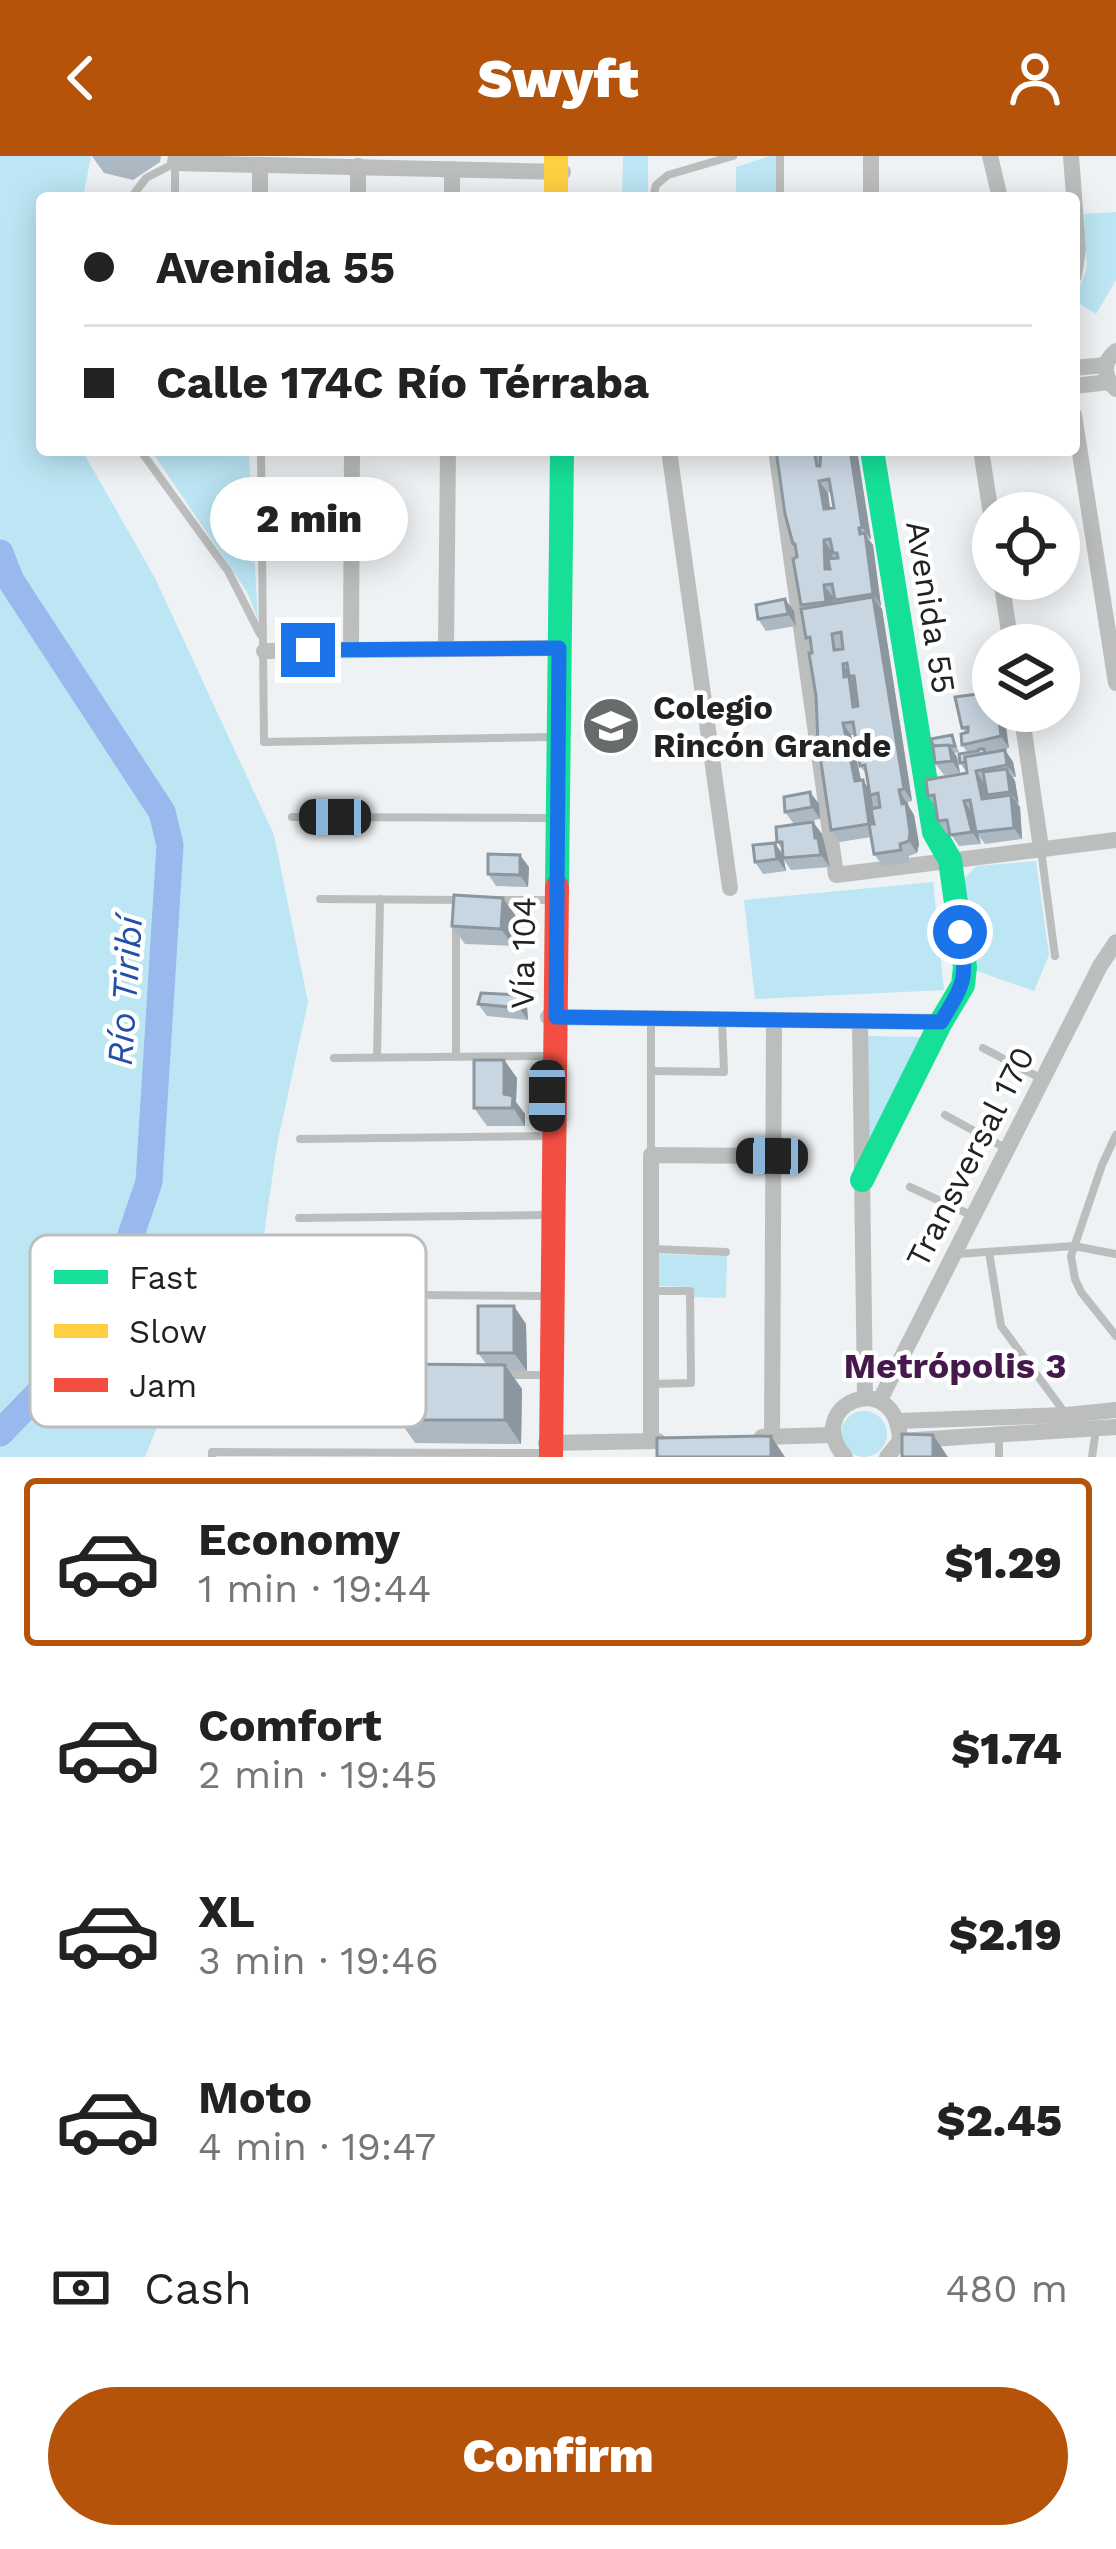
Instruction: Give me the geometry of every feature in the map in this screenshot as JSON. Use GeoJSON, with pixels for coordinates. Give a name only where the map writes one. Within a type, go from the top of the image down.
{"type":"FeatureCollection","features":[{"type":"Feature","properties":{"kind":"main road","name":"Vía 104"},"geometry":{"type":"LineString","coordinates":[[548,1451],[558,456]]}},
{"type":"Feature","properties":{"kind":"main road","name":"Avenida 55"},"geometry":{"type":"LineString","coordinates":[[873,456],[934,832],[950,860],[965,968],[963,985],[941,1022]]}},
{"type":"Feature","properties":{"kind":"main road","name":"Vía 104"},"geometry":{"type":"LineString","coordinates":[[548,1451],[545,1296],[552,1017],[550,737],[555,648]]}},
{"type":"Feature","properties":{"kind":"main road"},"geometry":{"type":"LineString","coordinates":[[862,1180],[941,1022]]}},
{"type":"Feature","properties":{"kind":"street"},"geometry":{"type":"LineString","coordinates":[[871,192],[872,156]]}},
{"type":"Feature","properties":{"kind":"street"},"geometry":{"type":"LineString","coordinates":[[990,156],[999,192]]}},
{"type":"Feature","properties":{"kind":"street"},"geometry":{"type":"LineString","coordinates":[[1071,156],[1074,192]]}},
{"type":"Feature","properties":{"kind":"street"},"geometry":{"type":"LineString","coordinates":[[176,159],[260,165],[315,160],[358,166],[390,161],[560,164]]}},
{"type":"Feature","properties":{"kind":"street"},"geometry":{"type":"LineString","coordinates":[[260,165],[260,192]]}},
{"type":"Feature","properties":{"kind":"street"},"geometry":{"type":"LineString","coordinates":[[358,166],[358,192]]}},
{"type":"Feature","properties":{"kind":"street"},"geometry":{"type":"LineString","coordinates":[[1080,369],[1112,372]]}},
{"type":"Feature","properties":{"kind":"street"},"geometry":{"type":"LineString","coordinates":[[1080,384],[1112,372]]}},
{"type":"Feature","properties":{"kind":"street"},"geometry":{"type":"LineString","coordinates":[[1080,454],[1116,683]]}},
{"type":"Feature","properties":{"kind":"street"},"geometry":{"type":"LineString","coordinates":[[351,649],[352,456]]}},
{"type":"Feature","properties":{"kind":"street"},"geometry":{"type":"LineString","coordinates":[[446,648],[448,456]]}},
{"type":"Feature","properties":{"kind":"street"},"geometry":{"type":"LineString","coordinates":[[671,456],[730,888]]}},
{"type":"Feature","properties":{"kind":"street"},"geometry":{"type":"LineString","coordinates":[[777,456],[836,875],[1116,840]]}},
{"type":"Feature","properties":{"kind":"street"},"geometry":{"type":"LineString","coordinates":[[982,456],[988,492]]}},
{"type":"Feature","properties":{"kind":"street"},"geometry":{"type":"LineString","coordinates":[[264,651],[555,648]]}},
{"type":"Feature","properties":{"kind":"street"},"geometry":{"type":"LineString","coordinates":[[1024,732],[1041,848]]}},
{"type":"Feature","properties":{"kind":"street","name":"Transversal 170"},"geometry":{"type":"LineString","coordinates":[[832,1436],[837,1413],[848,1402],[872,1399],[956,1255],[1043,1080],[1108,970],[1116,942]]}},
{"type":"Feature","properties":{"kind":"street"},"geometry":{"type":"LineString","coordinates":[[552,1017],[941,1022]]}},
{"type":"Feature","properties":{"kind":"street"},"geometry":{"type":"LineString","coordinates":[[772,1437],[774,1021]]}},
{"type":"Feature","properties":{"kind":"street"},"geometry":{"type":"LineString","coordinates":[[860,1021],[872,1399],[892,1409],[900,1431],[887,1457]]}},
{"type":"Feature","properties":{"kind":"street"},"geometry":{"type":"LineString","coordinates":[[654,1446],[649,1384],[651,1155],[772,1156]]}},
{"type":"Feature","properties":{"kind":"street"},"geometry":{"type":"LineString","coordinates":[[900,1431],[1116,1410]]}},
{"type":"Feature","properties":{"kind":"street"},"geometry":{"type":"LineString","coordinates":[[900,1431],[999,1434],[1116,1427]]}},
{"type":"Feature","properties":{"kind":"street"},"geometry":{"type":"LineString","coordinates":[[748,1437],[832,1436],[845,1457]]}},
{"type":"Feature","properties":{"kind":"street"},"geometry":{"type":"LineString","coordinates":[[548,1451],[654,1446],[679,1440]]}},
{"type":"Feature","properties":{"kind":"lane"},"geometry":{"type":"LineString","coordinates":[[654,192],[656,184],[668,176],[733,156]]}},
{"type":"Feature","properties":{"kind":"lane"},"geometry":{"type":"LineString","coordinates":[[780,156],[781,192]]}},
{"type":"Feature","properties":{"kind":"lane"},"geometry":{"type":"LineString","coordinates":[[136,192],[146,178],[176,159]]}},
{"type":"Feature","properties":{"kind":"lane"},"geometry":{"type":"LineString","coordinates":[[175,192],[176,159]]}},
{"type":"Feature","properties":{"kind":"lane"},"geometry":{"type":"LineString","coordinates":[[144,456],[228,571],[260,632],[264,651]]}},
{"type":"Feature","properties":{"kind":"lane"},"geometry":{"type":"LineString","coordinates":[[261,456],[264,742],[550,737]]}},
{"type":"Feature","properties":{"kind":"lane"},"geometry":{"type":"LineString","coordinates":[[292,817],[550,818]]}},
{"type":"Feature","properties":{"kind":"lane"},"geometry":{"type":"LineString","coordinates":[[1041,848],[1055,956]]}},
{"type":"Feature","properties":{"kind":"lane"},"geometry":{"type":"LineString","coordinates":[[377,1058],[380,898]]}},
{"type":"Feature","properties":{"kind":"lane"},"geometry":{"type":"LineString","coordinates":[[320,899],[549,900]]}},
{"type":"Feature","properties":{"kind":"lane"},"geometry":{"type":"LineString","coordinates":[[456,899],[456,1057]]}},
{"type":"Feature","properties":{"kind":"lane"},"geometry":{"type":"LineString","coordinates":[[651,1019],[651,1155]]}},
{"type":"Feature","properties":{"kind":"lane"},"geometry":{"type":"LineString","coordinates":[[652,1070],[724,1072],[722,1019]]}},
{"type":"Feature","properties":{"kind":"lane"},"geometry":{"type":"LineString","coordinates":[[983,1048],[1043,1080]]}},
{"type":"Feature","properties":{"kind":"lane"},"geometry":{"type":"LineString","coordinates":[[334,1058],[548,1056]]}},
{"type":"Feature","properties":{"kind":"lane"},"geometry":{"type":"LineString","coordinates":[[945,1115],[1008,1149]]}},
{"type":"Feature","properties":{"kind":"lane"},"geometry":{"type":"LineString","coordinates":[[300,1139],[547,1136]]}},
{"type":"Feature","properties":{"kind":"lane"},"geometry":{"type":"LineString","coordinates":[[1116,1136],[1071,1256],[1081,1292],[1116,1336]]}},
{"type":"Feature","properties":{"kind":"lane"},"geometry":{"type":"LineString","coordinates":[[910,1187],[974,1217]]}},
{"type":"Feature","properties":{"kind":"lane"},"geometry":{"type":"LineString","coordinates":[[299,1218],[546,1216]]}},
{"type":"Feature","properties":{"kind":"lane"},"geometry":{"type":"LineString","coordinates":[[956,1255],[1073,1246],[1116,1254]]}},
{"type":"Feature","properties":{"kind":"lane"},"geometry":{"type":"LineString","coordinates":[[652,1249],[726,1252]]}},
{"type":"Feature","properties":{"kind":"lane"},"geometry":{"type":"LineString","coordinates":[[989,1252],[1001,1326],[1066,1415]]}},
{"type":"Feature","properties":{"kind":"lane"},"geometry":{"type":"LineString","coordinates":[[649,1384],[691,1383],[690,1291],[651,1291]]}},
{"type":"Feature","properties":{"kind":"lane"},"geometry":{"type":"LineString","coordinates":[[426,1295],[545,1296]]}},
{"type":"Feature","properties":{"kind":"lane"},"geometry":{"type":"LineString","coordinates":[[497,1375],[545,1375]]}},
{"type":"Feature","properties":{"kind":"lane"},"geometry":{"type":"LineString","coordinates":[[1091,1457],[1096,1429]]}},
{"type":"Feature","properties":{"kind":"lane"},"geometry":{"type":"LineString","coordinates":[[999,1434],[999,1457]]}},
{"type":"Feature","properties":{"kind":"lane"},"geometry":{"type":"LineString","coordinates":[[212,1454],[548,1451]]}},
{"type":"Feature","properties":{"kind":"shaded area"},"geometry":{"type":"Polygon","coordinates":[[[0,156],[91,156],[84,192],[36,192],[36,456],[85,456],[155,578],[274,835],[308,1002],[277,1145],[264,1235],[30,1235],[30,1427],[157,1427],[145,1457],[0,1457],[0,156]]]}},
{"type":"Feature","properties":{"kind":"shaded area"},"geometry":{"type":"Polygon","coordinates":[[[623,156],[648,156],[648,192],[622,192],[623,156]]]}},
{"type":"Feature","properties":{"kind":"shaded area"},"geometry":{"type":"Polygon","coordinates":[[[777,156],[777,192],[736,192],[736,167],[777,156]]]}},
{"type":"Feature","properties":{"kind":"shaded area"},"geometry":{"type":"Polygon","coordinates":[[[1116,212],[1116,280],[1096,314],[1080,304],[1087,267],[1084,214],[1116,212]]]}},
{"type":"Feature","properties":{"kind":"shaded area"},"geometry":{"type":"Polygon","coordinates":[[[155,456],[249,456],[258,620],[247,592],[155,456]]]}},
{"type":"Feature","properties":{"kind":"shaded area"},"geometry":{"type":"Polygon","coordinates":[[[1036,861],[1049,955],[1034,991],[974,970],[962,885],[977,866],[1036,861]]]}},
{"type":"Feature","properties":{"kind":"shaded area"},"geometry":{"type":"Polygon","coordinates":[[[933,882],[944,990],[755,999],[744,900],[933,882]]]}},
{"type":"Feature","properties":{"kind":"shaded area"},"geometry":{"type":"Polygon","coordinates":[[[866,1036],[926,1037],[865,1160],[866,1036]]]}},
{"type":"Feature","properties":{"kind":"shaded area"},"geometry":{"type":"Polygon","coordinates":[[[656,1254],[727,1256],[726,1298],[692,1297],[691,1287],[656,1286],[656,1254]]]}},
{"type":"Feature","properties":{"kind":"shaded area"},"geometry":{"type":"Polygon","coordinates":[[[864,1411],[880,1418],[887,1434],[880,1450],[864,1457],[848,1450],[841,1434],[848,1418],[864,1411]]]}},
{"type":"Feature","properties":{"kind":"building"},"geometry":{"type":"Polygon","coordinates":[[[777,456],[815,456],[820,466],[821,456],[851,456],[873,594],[835,600],[832,584],[824,585],[826,602],[801,605],[777,456]],[[829,479],[819,481],[824,509],[834,508],[829,479]],[[830,539],[824,540],[825,569],[830,569],[828,559],[838,558],[830,539]]]}},
{"type":"Feature","properties":{"kind":"building"},"geometry":{"type":"Polygon","coordinates":[[[873,597],[904,789],[899,790],[910,832],[901,850],[874,854],[869,824],[831,830],[810,637],[806,638],[801,609],[873,597]],[[841,632],[832,634],[834,650],[843,649],[841,632]],[[849,676],[853,707],[858,706],[854,676],[849,676]],[[853,722],[843,723],[855,781],[863,780],[869,824],[874,824],[871,809],[880,807],[878,793],[870,795],[853,722]]]}},
{"type":"Feature","properties":{"kind":"building"},"geometry":{"type":"Polygon","coordinates":[[[785,599],[788,614],[758,619],[756,605],[785,599]]]}},
{"type":"Feature","properties":{"kind":"building"},"geometry":{"type":"Polygon","coordinates":[[[972,695],[972,732],[1001,732],[1001,736],[962,745],[961,734],[968,727],[962,728],[955,697],[972,695]]]}},
{"type":"Feature","properties":{"kind":"building"},"geometry":{"type":"Polygon","coordinates":[[[952,735],[955,746],[933,746],[931,739],[952,735]]]}},
{"type":"Feature","properties":{"kind":"building"},"geometry":{"type":"Polygon","coordinates":[[[949,745],[952,761],[935,763],[933,746],[949,745]]]}},
{"type":"Feature","properties":{"kind":"building"},"geometry":{"type":"Polygon","coordinates":[[[979,749],[985,753],[965,757],[960,763],[959,754],[979,749]]]}},
{"type":"Feature","properties":{"kind":"building"},"geometry":{"type":"Polygon","coordinates":[[[1005,750],[1007,765],[976,771],[982,799],[1011,795],[1014,828],[976,832],[970,800],[964,801],[972,832],[950,835],[947,820],[938,821],[926,780],[967,773],[965,757],[1005,750]]]}},
{"type":"Feature","properties":{"kind":"building"},"geometry":{"type":"Polygon","coordinates":[[[1007,769],[1010,792],[987,795],[983,772],[1007,769]]]}},
{"type":"Feature","properties":{"kind":"building"},"geometry":{"type":"Polygon","coordinates":[[[810,792],[812,807],[785,812],[784,797],[810,792]]]}},
{"type":"Feature","properties":{"kind":"building"},"geometry":{"type":"Polygon","coordinates":[[[813,822],[821,855],[783,858],[776,827],[813,822]]]}},
{"type":"Feature","properties":{"kind":"building"},"geometry":{"type":"Polygon","coordinates":[[[775,843],[777,859],[755,862],[753,845],[775,843]]]}},
{"type":"Feature","properties":{"kind":"building"},"geometry":{"type":"Polygon","coordinates":[[[488,854],[520,855],[520,875],[488,874],[488,854]]]}},
{"type":"Feature","properties":{"kind":"building"},"geometry":{"type":"Polygon","coordinates":[[[454,895],[503,898],[501,929],[452,926],[454,895]]]}},
{"type":"Feature","properties":{"kind":"building"},"geometry":{"type":"Polygon","coordinates":[[[481,993],[519,995],[519,1008],[478,1004],[481,993]]]}},
{"type":"Feature","properties":{"kind":"building"},"geometry":{"type":"Polygon","coordinates":[[[474,1060],[504,1060],[504,1094],[513,1096],[512,1108],[474,1108],[474,1060]]]}},
{"type":"Feature","properties":{"kind":"building"},"geometry":{"type":"Polygon","coordinates":[[[478,1306],[514,1306],[514,1353],[478,1353],[478,1306]]]}},
{"type":"Feature","properties":{"kind":"building"},"geometry":{"type":"Polygon","coordinates":[[[426,1364],[505,1365],[505,1420],[426,1420],[426,1364]]]}},
{"type":"Feature","properties":{"kind":"building"},"geometry":{"type":"Polygon","coordinates":[[[902,1434],[933,1435],[933,1457],[902,1457],[902,1434]]]}},
{"type":"Feature","properties":{"kind":"building"},"geometry":{"type":"Polygon","coordinates":[[[771,1436],[771,1457],[657,1457],[657,1438],[771,1436]]]}},
{"type":"Feature","properties":{"kind":"waterway","name":"Río Tiribí"},"geometry":{"type":"LineString","coordinates":[[0,553],[11,581],[162,812],[170,845],[149,1182],[131,1235]]}},
{"type":"Feature","properties":{"kind":"waterway","name":"Río Tiribí"},"geometry":{"type":"LineString","coordinates":[[0,1433],[30,1402]]}},
{"type":"Feature","properties":{"kind":"traffic: fast"},"geometry":{"type":"LineString","coordinates":[[557,887],[562,456]]}},
{"type":"Feature","properties":{"kind":"traffic: fast"},"geometry":{"type":"LineString","coordinates":[[862,1180],[963,985],[965,967],[950,860],[934,832],[873,456]]}},
{"type":"Feature","properties":{"kind":"traffic: slow"},"geometry":{"type":"LineString","coordinates":[[556,156],[556,192]]}},
{"type":"Feature","properties":{"kind":"traffic: jam"},"geometry":{"type":"LineString","coordinates":[[551,1457],[557,887]]}},
{"type":"Feature","properties":{"kind":"place","name":"Colegio Rincón Grande"},"geometry":{"type":"Point","coordinates":[611,726]}},
{"type":"Feature","properties":{"kind":"district","name":"Metrópolis 3"},"geometry":{"type":"Point","coordinates":[955,1366]}},
{"type":"Feature","properties":{"kind":"route"},"geometry":{"type":"LineString","coordinates":[[308,650],[559,648],[556,1017],[941,1022],[963,985],[960,932]]}}]}
